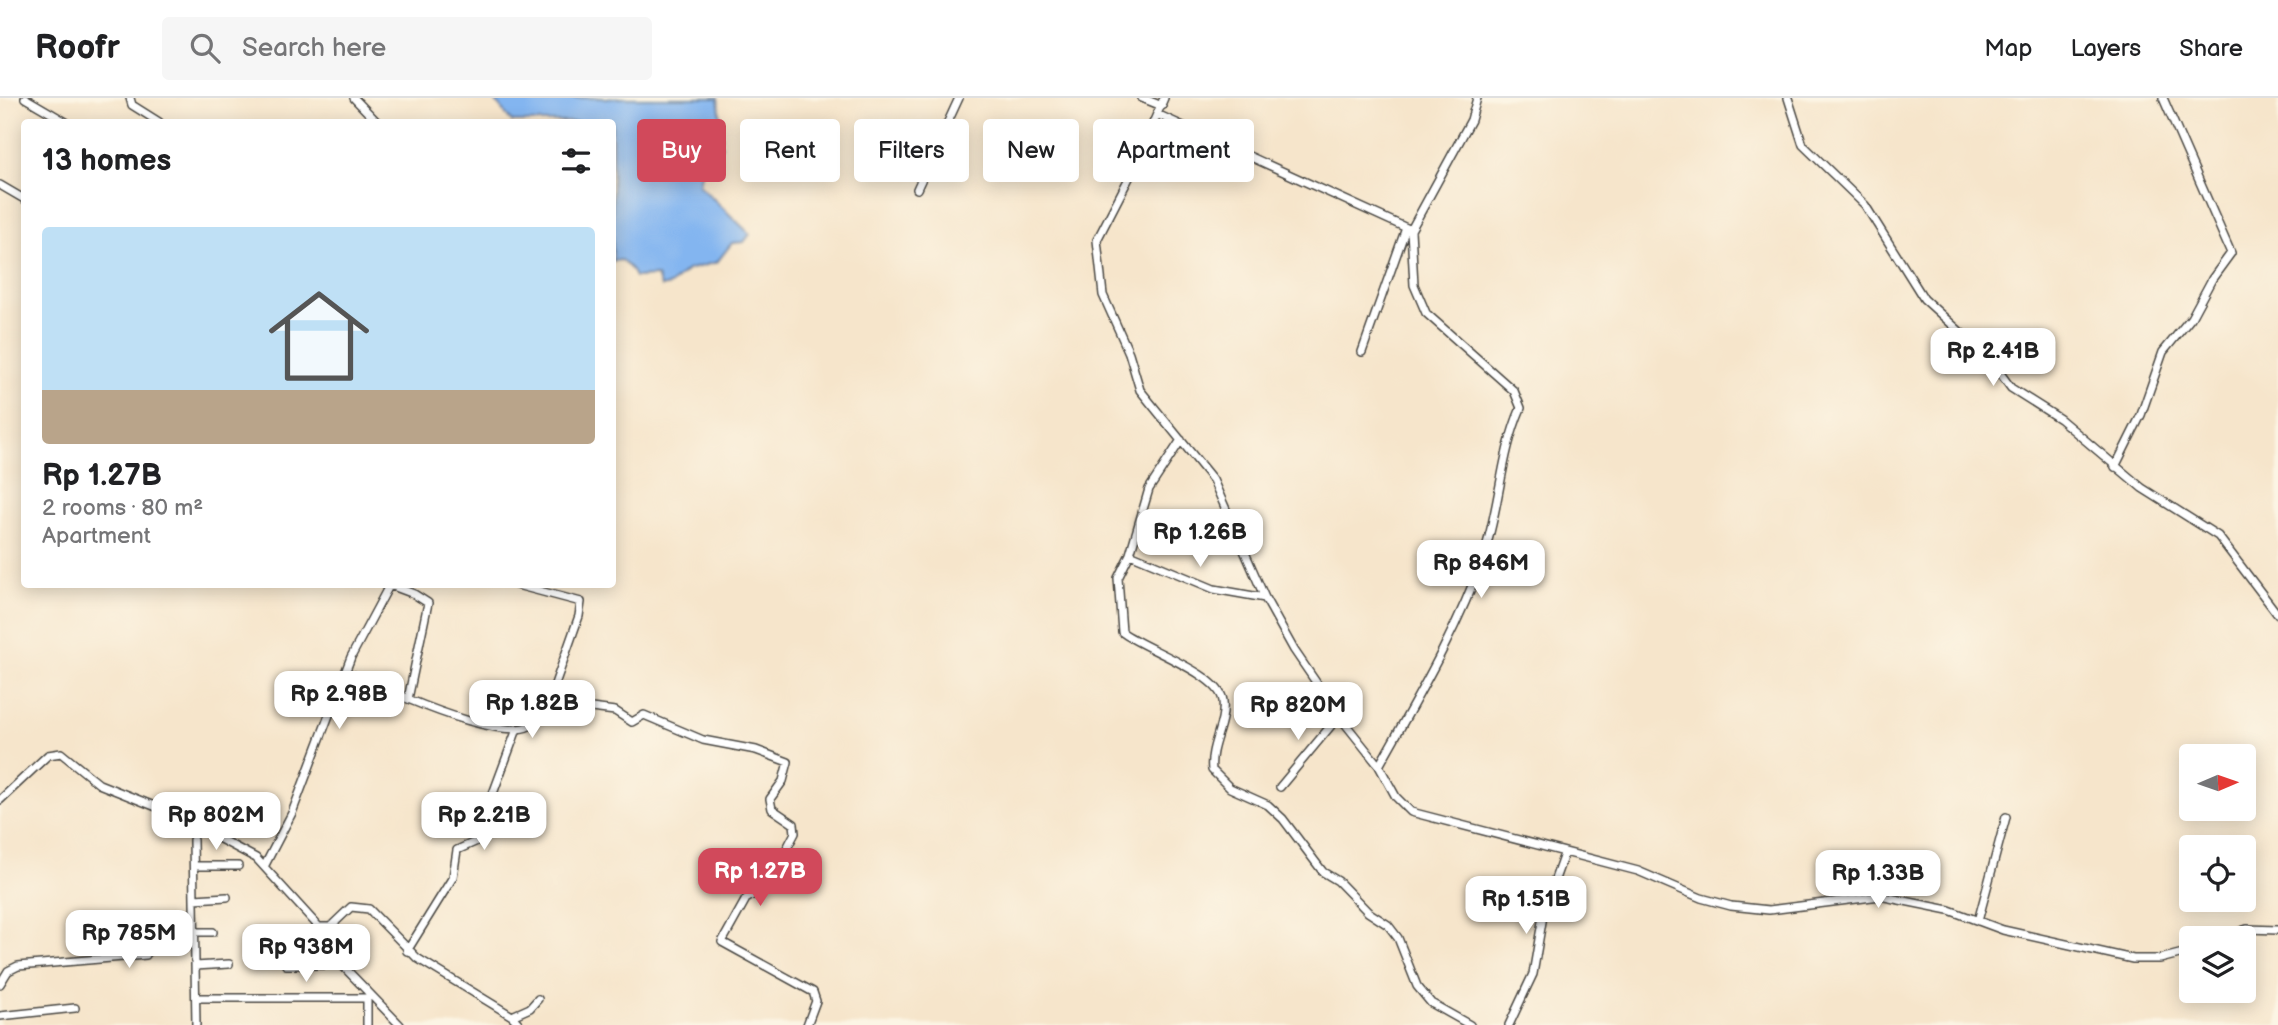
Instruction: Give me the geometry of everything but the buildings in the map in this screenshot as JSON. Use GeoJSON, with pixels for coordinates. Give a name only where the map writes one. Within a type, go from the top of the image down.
{"type":"FeatureCollection","features":[{"type":"Feature","properties":{"kind":"street"},"geometry":{"type":"LineString","coordinates":[[25,98],[60,119]]}},
{"type":"Feature","properties":{"kind":"street"},"geometry":{"type":"LineString","coordinates":[[130,98],[132,105],[154,119]]}},
{"type":"Feature","properties":{"kind":"street"},"geometry":{"type":"LineString","coordinates":[[354,98],[374,119]]}},
{"type":"Feature","properties":{"kind":"street"},"geometry":{"type":"LineString","coordinates":[[917,189],[959,98]]}},
{"type":"Feature","properties":{"kind":"street"},"geometry":{"type":"LineString","coordinates":[[1142,98],[1163,102],[1097,240],[1103,295],[1129,352],[1140,390],[1213,480],[1265,597],[1294,650],[1339,716],[1379,766],[1396,797],[1411,812],[1564,855],[1637,872],[1701,898],[1731,906],[1769,909],[1880,896],[1949,910],[1978,921],[2133,960],[2160,959],[2179,954]]}},
{"type":"Feature","properties":{"kind":"street"},"geometry":{"type":"LineString","coordinates":[[1362,352],[1409,229],[1471,120],[1477,98]]}},
{"type":"Feature","properties":{"kind":"street"},"geometry":{"type":"LineString","coordinates":[[1788,98],[1803,145],[1865,205],[1924,299],[1989,358],[2011,388],[2060,419],[2143,488],[2218,536],[2278,615]]}},
{"type":"Feature","properties":{"kind":"street"},"geometry":{"type":"LineString","coordinates":[[2115,467],[2141,415],[2163,352],[2191,318],[2211,279],[2231,253],[2163,98]]}},
{"type":"Feature","properties":{"kind":"street"},"geometry":{"type":"LineString","coordinates":[[1159,115],[1409,229]]}},
{"type":"Feature","properties":{"kind":"street"},"geometry":{"type":"LineString","coordinates":[[0,186],[21,197]]}},
{"type":"Feature","properties":{"kind":"street"},"geometry":{"type":"LineString","coordinates":[[1379,766],[1452,635],[1483,556],[1506,446],[1521,408],[1514,391],[1426,313],[1418,302],[1413,285],[1409,229]]}},
{"type":"Feature","properties":{"kind":"street"},"geometry":{"type":"LineString","coordinates":[[1181,440],[1149,489],[1130,554],[1117,584],[1122,632],[1206,679],[1220,691],[1223,702],[1212,751],[1212,770],[1230,789],[1268,805],[1283,819],[1323,872],[1338,881],[1368,912],[1388,925],[1398,938],[1417,986],[1431,1003],[1469,1025]]}},
{"type":"Feature","properties":{"kind":"street"},"geometry":{"type":"LineString","coordinates":[[1130,554],[1214,589],[1265,597]]}},
{"type":"Feature","properties":{"kind":"street"},"geometry":{"type":"LineString","coordinates":[[265,865],[292,813],[362,633],[388,588]]}},
{"type":"Feature","properties":{"kind":"street"},"geometry":{"type":"LineString","coordinates":[[398,588],[428,603],[408,699]]}},
{"type":"Feature","properties":{"kind":"street"},"geometry":{"type":"LineString","coordinates":[[346,672],[454,718],[517,729],[533,723],[548,704],[579,616],[580,602],[528,588]]}},
{"type":"Feature","properties":{"kind":"street"},"geometry":{"type":"LineString","coordinates":[[548,704],[615,711],[632,722],[644,715],[703,740],[748,748],[788,762],[783,781],[770,799],[772,808],[794,824],[795,833],[768,886],[746,899],[722,942],[813,992],[816,1002],[807,1025]]}},
{"type":"Feature","properties":{"kind":"street"},"geometry":{"type":"LineString","coordinates":[[1280,787],[1339,716]]}},
{"type":"Feature","properties":{"kind":"street"},"geometry":{"type":"LineString","coordinates":[[407,951],[453,877],[457,850],[475,842],[517,729]]}},
{"type":"Feature","properties":{"kind":"street"},"geometry":{"type":"LineString","coordinates":[[0,800],[48,754],[58,752],[99,784],[193,823],[265,865],[319,927],[330,927],[351,906],[364,907],[407,951],[512,1016],[520,1025]]}},
{"type":"Feature","properties":{"kind":"street"},"geometry":{"type":"LineString","coordinates":[[1978,921],[2006,817]]}},
{"type":"Feature","properties":{"kind":"street"},"geometry":{"type":"LineString","coordinates":[[193,840],[196,1025]]}},
{"type":"Feature","properties":{"kind":"street"},"geometry":{"type":"LineString","coordinates":[[1508,1025],[1533,974],[1544,910],[1564,855]]}},
{"type":"Feature","properties":{"kind":"street"},"geometry":{"type":"LineString","coordinates":[[194,866],[238,866]]}},
{"type":"Feature","properties":{"kind":"street"},"geometry":{"type":"LineString","coordinates":[[194,899],[227,897]]}},
{"type":"Feature","properties":{"kind":"street"},"geometry":{"type":"LineString","coordinates":[[2256,929],[2278,930]]}},
{"type":"Feature","properties":{"kind":"street"},"geometry":{"type":"LineString","coordinates":[[195,932],[213,932]]}},
{"type":"Feature","properties":{"kind":"street"},"geometry":{"type":"LineString","coordinates":[[0,984],[8,971],[18,966],[146,955]]}},
{"type":"Feature","properties":{"kind":"street"},"geometry":{"type":"LineString","coordinates":[[195,966],[229,964]]}},
{"type":"Feature","properties":{"kind":"street"},"geometry":{"type":"LineString","coordinates":[[286,965],[342,965],[400,1025]]}},
{"type":"Feature","properties":{"kind":"street"},"geometry":{"type":"LineString","coordinates":[[196,998],[367,998],[368,1025]]}},
{"type":"Feature","properties":{"kind":"street"},"geometry":{"type":"LineString","coordinates":[[512,1016],[530,1008],[538,999]]}},
{"type":"Feature","properties":{"kind":"street"},"geometry":{"type":"LineString","coordinates":[[0,1016],[75,1008]]}},
{"type":"Feature","properties":{"kind":"water"},"geometry":{"type":"Polygon","coordinates":[[[493,98],[718,98],[721,119],[637,119],[637,182],[700,182],[699,185],[750,234],[744,242],[732,243],[717,262],[687,270],[670,285],[661,287],[657,276],[635,277],[621,260],[616,261],[616,119],[510,119],[493,98]]]}}]}
